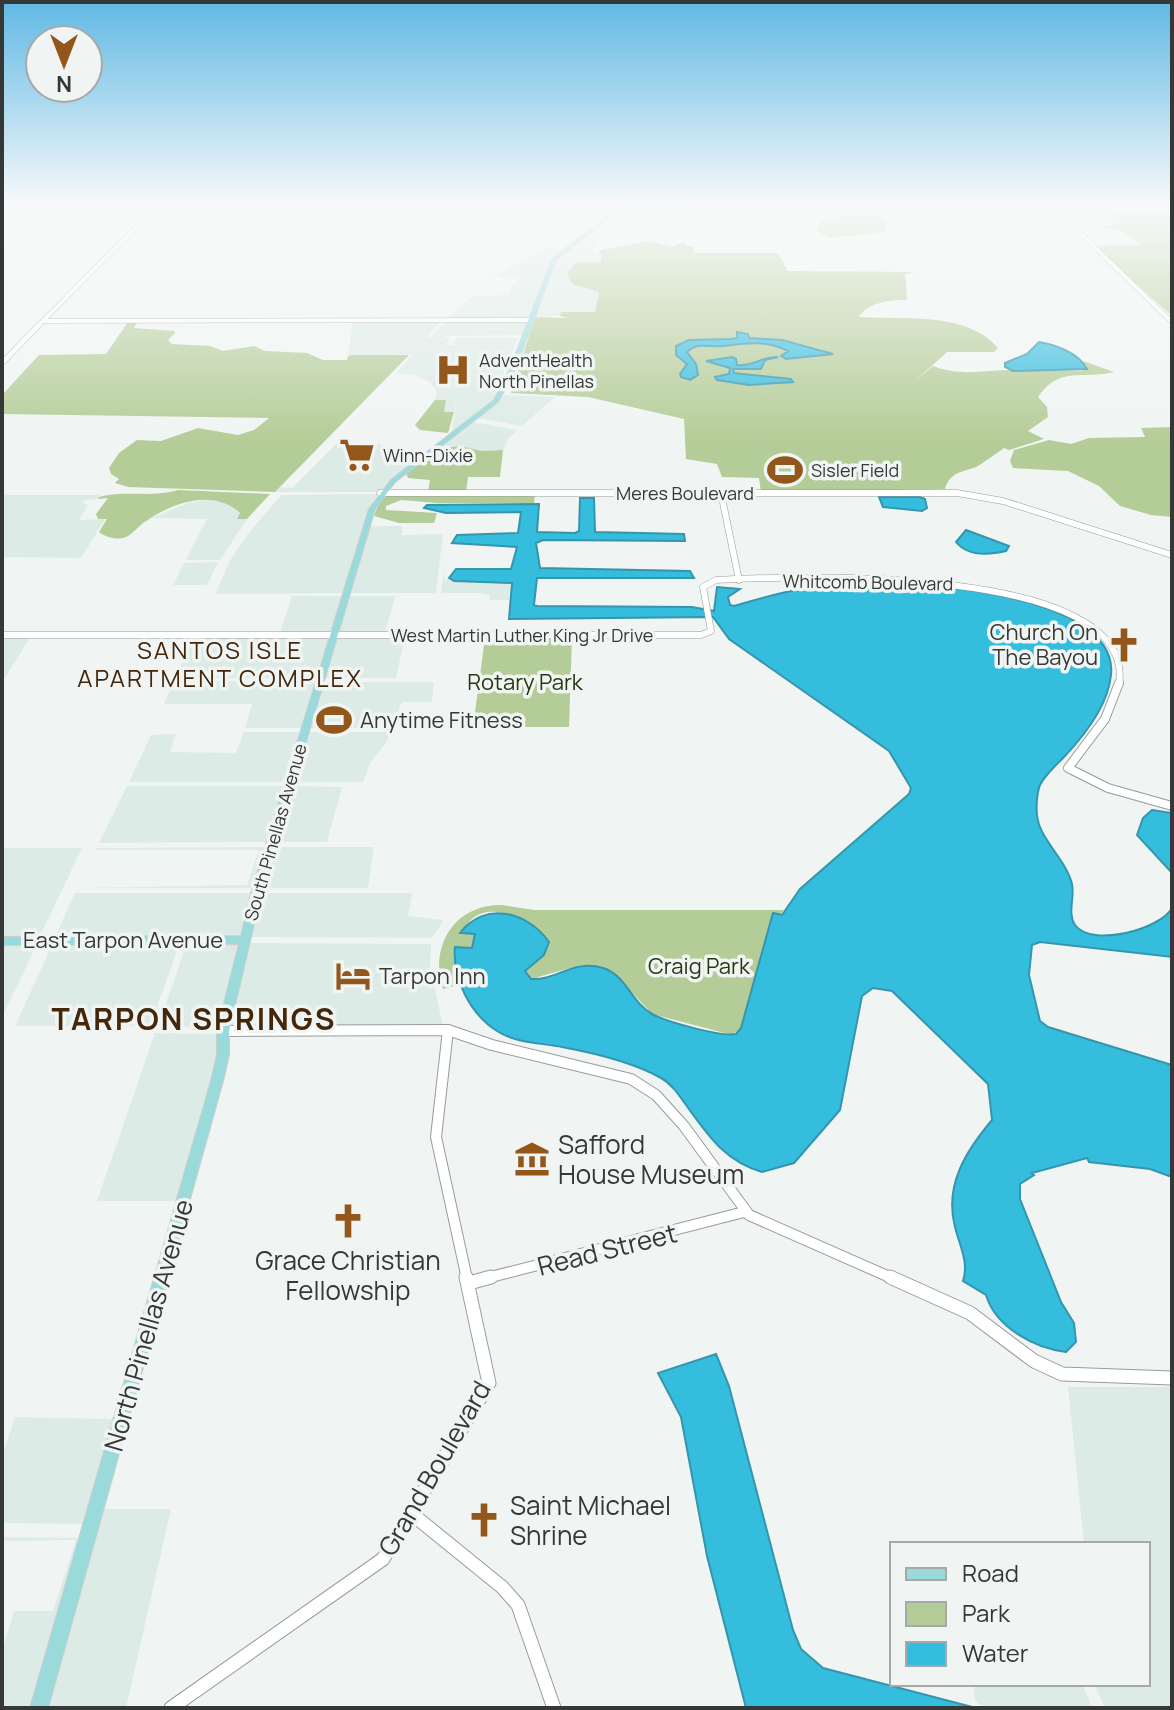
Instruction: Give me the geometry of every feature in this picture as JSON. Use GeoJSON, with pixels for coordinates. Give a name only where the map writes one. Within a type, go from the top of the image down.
{"type":"FeatureCollection","features":[{"type":"Feature","properties":{"kind":"main road","name":"South Pinellas Avenue"},"geometry":{"type":"LineString","coordinates":[[244,940],[366,524],[380,493],[496,401],[506,386],[544,285]]}},
{"type":"Feature","properties":{"kind":"main road","name":"East Tarpon Avenue"},"geometry":{"type":"LineString","coordinates":[[2,941],[244,940]]}},
{"type":"Feature","properties":{"kind":"main road","name":"North Pinellas Avenue"},"geometry":{"type":"LineString","coordinates":[[39,1708],[217,1081],[223,1055],[223,1031],[244,940]]}},
{"type":"Feature","properties":{"kind":"street"},"geometry":{"type":"LineString","coordinates":[[2,363],[80,285]]}},
{"type":"Feature","properties":{"kind":"street"},"geometry":{"type":"LineString","coordinates":[[1135,285],[1171,319]]}},
{"type":"Feature","properties":{"kind":"street"},"geometry":{"type":"LineString","coordinates":[[44,321],[530,320]]}},
{"type":"Feature","properties":{"kind":"street","name":"Meres Boulevard"},"geometry":{"type":"LineString","coordinates":[[380,493],[962,493],[1007,502],[1172,555]]}},
{"type":"Feature","properties":{"kind":"street"},"geometry":{"type":"LineString","coordinates":[[721,493],[739,580]]}},
{"type":"Feature","properties":{"kind":"street","name":"Whitcomb Boulevard"},"geometry":{"type":"LineString","coordinates":[[710,633],[703,588],[710,582],[954,583],[1027,598],[1082,620],[1110,643],[1118,657],[1120,673],[1109,710],[1068,768],[1097,784],[1172,806]]}},
{"type":"Feature","properties":{"kind":"street","name":"West Martin Luther King Jr Drive"},"geometry":{"type":"LineString","coordinates":[[2,635],[710,633]]}},
{"type":"Feature","properties":{"kind":"street"},"geometry":{"type":"LineString","coordinates":[[223,1031],[448,1030],[492,1045],[626,1076],[656,1095],[684,1126],[744,1212],[970,1313],[1026,1356],[1051,1370],[1062,1374],[1172,1378]]}},
{"type":"Feature","properties":{"kind":"street","name":"Grand Boulevard"},"geometry":{"type":"LineString","coordinates":[[171,1708],[383,1559],[490,1380],[436,1137],[448,1030]]}},
{"type":"Feature","properties":{"kind":"street","name":"Read Street"},"geometry":{"type":"LineString","coordinates":[[469,1283],[744,1212]]}},
{"type":"Feature","properties":{"kind":"street"},"geometry":{"type":"LineString","coordinates":[[412,1514],[502,1587],[518,1605],[554,1708]]}},
{"type":"Feature","properties":{"kind":"shaded area"},"geometry":{"type":"Polygon","coordinates":[[[542,285],[528,319],[447,319],[472,296],[509,295],[512,286],[542,285]]]}},
{"type":"Feature","properties":{"kind":"shaded area"},"geometry":{"type":"Polygon","coordinates":[[[545,285],[575,285],[599,292],[595,312],[561,312],[560,316],[532,317],[545,285]]]}},
{"type":"Feature","properties":{"kind":"shaded area","name":"AdventHealth North Pinellas"},"geometry":{"type":"Polygon","coordinates":[[[353,320],[441,321],[427,337],[430,338],[446,320],[528,320],[523,335],[443,336],[449,338],[447,345],[453,345],[457,338],[518,338],[495,394],[499,394],[457,430],[452,430],[458,394],[454,412],[444,412],[446,400],[435,400],[437,392],[430,382],[415,375],[396,373],[413,354],[348,356],[353,320]]]}},
{"type":"Feature","properties":{"kind":"shaded area"},"geometry":{"type":"Polygon","coordinates":[[[503,395],[555,397],[522,426],[477,418],[503,395]]]}},
{"type":"Feature","properties":{"kind":"shaded area"},"geometry":{"type":"Polygon","coordinates":[[[473,422],[517,430],[503,450],[481,451],[461,446],[438,448],[473,422]]]}},
{"type":"Feature","properties":{"kind":"shaded area"},"geometry":{"type":"Polygon","coordinates":[[[339,441],[366,442],[383,445],[380,448],[383,449],[386,446],[427,453],[379,492],[275,492],[281,487],[292,488],[339,441]]]}},
{"type":"Feature","properties":{"kind":"shaded area"},"geometry":{"type":"Polygon","coordinates":[[[378,494],[369,509],[343,593],[215,594],[230,561],[247,535],[281,495],[378,494]]]}},
{"type":"Feature","properties":{"kind":"shaded area"},"geometry":{"type":"Polygon","coordinates":[[[5,495],[100,495],[98,499],[82,503],[88,505],[79,520],[105,519],[81,558],[2,557],[2,498],[5,495]]]}},
{"type":"Feature","properties":{"kind":"shaded area"},"geometry":{"type":"Polygon","coordinates":[[[211,499],[230,504],[240,514],[238,519],[247,519],[220,560],[186,560],[207,519],[152,518],[188,503],[211,499]]]}},
{"type":"Feature","properties":{"kind":"shaded area"},"geometry":{"type":"Polygon","coordinates":[[[368,526],[402,526],[402,535],[443,534],[436,593],[348,593],[368,526]]]}},
{"type":"Feature","properties":{"kind":"shaded area"},"geometry":{"type":"Polygon","coordinates":[[[446,557],[444,579],[510,584],[509,600],[490,600],[490,595],[482,593],[441,593],[446,557]]]}},
{"type":"Feature","properties":{"kind":"shaded area"},"geometry":{"type":"Polygon","coordinates":[[[218,562],[207,585],[173,585],[184,563],[218,562]]]}},
{"type":"Feature","properties":{"kind":"shaded area"},"geometry":{"type":"Polygon","coordinates":[[[292,596],[343,596],[332,633],[280,633],[292,596]]]}},
{"type":"Feature","properties":{"kind":"shaded area"},"geometry":{"type":"Polygon","coordinates":[[[347,596],[401,596],[395,597],[385,633],[337,633],[347,596]]]}},
{"type":"Feature","properties":{"kind":"shaded area"},"geometry":{"type":"Polygon","coordinates":[[[2,636],[31,636],[5,678],[2,678],[2,636]]]}},
{"type":"Feature","properties":{"kind":"shaded area"},"geometry":{"type":"Polygon","coordinates":[[[195,636],[331,637],[318,678],[175,678],[195,636]]]}},
{"type":"Feature","properties":{"kind":"shaded area"},"geometry":{"type":"Polygon","coordinates":[[[336,637],[405,637],[396,678],[324,678],[336,637]]]}},
{"type":"Feature","properties":{"kind":"shaded area"},"geometry":{"type":"Polygon","coordinates":[[[174,681],[317,682],[303,728],[245,728],[252,704],[164,704],[174,681]]]}},
{"type":"Feature","properties":{"kind":"shaded area"},"geometry":{"type":"Polygon","coordinates":[[[323,682],[434,682],[432,702],[402,702],[391,728],[309,728],[323,682]]]}},
{"type":"Feature","properties":{"kind":"shaded area"},"geometry":{"type":"Polygon","coordinates":[[[244,732],[302,732],[287,782],[129,782],[151,735],[176,734],[170,752],[236,753],[244,732]]]}},
{"type":"Feature","properties":{"kind":"shaded area"},"geometry":{"type":"Polygon","coordinates":[[[308,732],[390,732],[388,740],[370,763],[363,782],[293,782],[308,732]]]}},
{"type":"Feature","properties":{"kind":"shaded area"},"geometry":{"type":"Polygon","coordinates":[[[127,786],[286,786],[269,842],[99,843],[127,786]]]}},
{"type":"Feature","properties":{"kind":"shaded area"},"geometry":{"type":"Polygon","coordinates":[[[292,786],[342,787],[327,842],[275,842],[292,786]]]}},
{"type":"Feature","properties":{"kind":"shaded area"},"geometry":{"type":"Polygon","coordinates":[[[267,847],[255,888],[78,888],[247,885],[259,850],[95,850],[97,848],[267,847]]]}},
{"type":"Feature","properties":{"kind":"shaded area"},"geometry":{"type":"Polygon","coordinates":[[[273,847],[374,847],[368,888],[261,888],[273,847]]]}},
{"type":"Feature","properties":{"kind":"shaded area"},"geometry":{"type":"Polygon","coordinates":[[[2,848],[82,848],[39,938],[2,938],[2,848]]]}},
{"type":"Feature","properties":{"kind":"shaded area"},"geometry":{"type":"Polygon","coordinates":[[[75,893],[253,893],[242,937],[55,937],[75,893]]]}},
{"type":"Feature","properties":{"kind":"shaded area"},"geometry":{"type":"Polygon","coordinates":[[[260,893],[412,893],[408,916],[443,920],[432,938],[248,937],[260,893]]]}},
{"type":"Feature","properties":{"kind":"shaded area"},"geometry":{"type":"Polygon","coordinates":[[[2,943],[37,944],[2,1017],[2,943]]]}},
{"type":"Feature","properties":{"kind":"shaded area"},"geometry":{"type":"Polygon","coordinates":[[[53,943],[180,943],[150,1026],[15,1026],[53,943]]]}},
{"type":"Feature","properties":{"kind":"shaded area"},"geometry":{"type":"Polygon","coordinates":[[[187,943],[240,943],[220,1027],[158,1026],[187,943]]]}},
{"type":"Feature","properties":{"kind":"shaded area"},"geometry":{"type":"Polygon","coordinates":[[[247,943],[431,944],[430,966],[443,1026],[227,1027],[247,943]]]}},
{"type":"Feature","properties":{"kind":"shaded area"},"geometry":{"type":"Polygon","coordinates":[[[155,1033],[219,1034],[219,1056],[179,1201],[97,1201],[155,1033]]]}},
{"type":"Feature","properties":{"kind":"shaded area"},"geometry":{"type":"Polygon","coordinates":[[[1068,1387],[1172,1387],[1172,1708],[1105,1708],[1095,1686],[1150,1686],[1150,1542],[1084,1542],[1068,1387]]]}},
{"type":"Feature","properties":{"kind":"shaded area"},"geometry":{"type":"Polygon","coordinates":[[[15,1417],[113,1419],[86,1524],[2,1523],[2,1456],[15,1417]]]}},
{"type":"Feature","properties":{"kind":"shaded area"},"geometry":{"type":"Polygon","coordinates":[[[101,1509],[171,1509],[126,1708],[45,1708],[101,1509]]]}},
{"type":"Feature","properties":{"kind":"shaded area"},"geometry":{"type":"Polygon","coordinates":[[[2,1537],[82,1538],[33,1708],[2,1708],[2,1651],[14,1611],[53,1611],[76,1540],[2,1541],[2,1537]]]}},
{"type":"Feature","properties":{"kind":"shaded area"},"geometry":{"type":"Polygon","coordinates":[[[974,1686],[1083,1686],[1093,1708],[984,1708],[975,1701],[974,1686]]]}},
{"type":"Feature","properties":{"kind":"green space"},"geometry":{"type":"Polygon","coordinates":[[[575,285],[906,285],[907,300],[874,305],[859,317],[914,318],[952,323],[985,336],[998,348],[994,352],[947,352],[914,382],[933,366],[961,372],[1082,371],[1087,367],[1083,361],[1114,372],[1063,377],[1046,387],[1038,397],[1047,407],[1048,417],[1028,431],[1044,439],[1009,450],[1004,448],[978,466],[953,476],[945,489],[761,492],[759,478],[722,477],[717,464],[686,459],[684,419],[588,397],[511,393],[535,317],[569,318],[560,316],[561,312],[595,312],[599,292],[575,285]]]}},
{"type":"Feature","properties":{"kind":"green space"},"geometry":{"type":"Polygon","coordinates":[[[1137,285],[1172,285],[1172,316],[1137,285]]]}},
{"type":"Feature","properties":{"kind":"green space"},"geometry":{"type":"Polygon","coordinates":[[[128,322],[137,322],[134,328],[174,331],[168,340],[172,344],[210,346],[223,351],[254,346],[265,351],[307,353],[323,360],[347,360],[348,356],[356,355],[409,355],[275,492],[128,487],[115,483],[119,479],[111,474],[109,468],[119,453],[137,440],[161,441],[198,428],[238,435],[254,430],[269,418],[2,414],[2,395],[39,355],[106,354],[128,322]]]}},
{"type":"Feature","properties":{"kind":"green space"},"geometry":{"type":"Polygon","coordinates":[[[435,400],[446,400],[444,412],[454,412],[448,433],[420,430],[415,425],[435,400]]]}},
{"type":"Feature","properties":{"kind":"green space"},"geometry":{"type":"Polygon","coordinates":[[[1172,427],[1172,517],[1120,506],[1099,486],[1068,471],[1013,468],[1010,461],[1014,450],[1049,440],[1071,444],[1089,438],[1145,437],[1141,428],[1172,427]]]}},
{"type":"Feature","properties":{"kind":"green space"},"geometry":{"type":"Polygon","coordinates":[[[461,446],[481,451],[503,450],[500,477],[468,477],[466,492],[428,492],[430,480],[408,478],[406,473],[441,448],[461,446]]]}},
{"type":"Feature","properties":{"kind":"green space"},"geometry":{"type":"Polygon","coordinates":[[[178,490],[270,494],[247,519],[237,519],[240,513],[217,501],[191,501],[166,510],[124,538],[113,538],[99,532],[107,519],[98,519],[96,514],[108,498],[99,497],[178,490]]]}},
{"type":"Feature","properties":{"kind":"green space"},"geometry":{"type":"Polygon","coordinates":[[[535,494],[534,503],[401,500],[386,506],[386,510],[437,513],[434,523],[399,523],[374,516],[382,495],[535,494]]]}},
{"type":"Feature","properties":{"kind":"green space","name":"Rotary Park"},"geometry":{"type":"Polygon","coordinates":[[[485,638],[572,638],[569,727],[473,727],[485,638]]]}},
{"type":"Feature","properties":{"kind":"green space","name":"Craig Park"},"geometry":{"type":"Polygon","coordinates":[[[502,905],[534,910],[784,910],[773,923],[741,1028],[732,1035],[652,1014],[615,974],[603,968],[581,965],[531,979],[525,974],[526,969],[544,955],[548,946],[526,923],[505,913],[483,913],[468,923],[461,933],[476,934],[472,948],[455,948],[454,969],[460,985],[443,989],[440,958],[449,931],[471,912],[502,905]]]}},
{"type":"Feature","properties":{"kind":"water"},"geometry":{"type":"Polygon","coordinates":[[[737,332],[748,334],[749,338],[782,340],[833,354],[786,359],[781,356],[788,351],[764,344],[700,346],[687,352],[696,364],[698,375],[690,380],[681,377],[687,364],[676,355],[676,346],[689,340],[737,338],[737,332]]]}},
{"type":"Feature","properties":{"kind":"water"},"geometry":{"type":"Polygon","coordinates":[[[1039,342],[1073,354],[1087,369],[1013,371],[1005,367],[1005,363],[1027,354],[1039,342]]]}},
{"type":"Feature","properties":{"kind":"water"},"geometry":{"type":"Polygon","coordinates":[[[732,357],[737,365],[743,365],[778,357],[765,360],[761,369],[733,369],[734,373],[791,379],[793,382],[749,385],[717,380],[715,377],[729,374],[730,368],[706,361],[732,357]]]}},
{"type":"Feature","properties":{"kind":"water"},"geometry":{"type":"Polygon","coordinates":[[[879,497],[920,497],[925,499],[927,508],[922,511],[883,507],[879,497]]]}},
{"type":"Feature","properties":{"kind":"water"},"geometry":{"type":"Polygon","coordinates":[[[580,498],[594,498],[595,532],[684,534],[685,541],[543,540],[536,543],[540,568],[690,571],[694,578],[537,578],[534,605],[692,607],[714,611],[717,587],[740,589],[728,597],[730,605],[734,606],[821,585],[862,583],[949,587],[1042,607],[1079,624],[1104,646],[1111,675],[1105,698],[1087,730],[1040,785],[1037,815],[1042,832],[1069,875],[1075,925],[1084,932],[1096,935],[1126,933],[1155,923],[1172,908],[1172,957],[1040,942],[1032,945],[1029,975],[1040,1021],[1048,1027],[1172,1065],[1172,1177],[1150,1169],[1089,1162],[1087,1158],[1032,1173],[1034,1175],[1020,1184],[1020,1199],[1061,1302],[1074,1323],[1076,1342],[1066,1352],[1042,1346],[1018,1334],[998,1317],[986,1295],[963,1281],[964,1261],[952,1212],[952,1197],[966,1156],[992,1120],[988,1084],[892,991],[873,988],[862,996],[840,1110],[794,1163],[762,1172],[737,1161],[718,1146],[675,1090],[661,1078],[613,1059],[504,1035],[487,1024],[471,1005],[456,971],[455,947],[472,948],[475,934],[460,933],[481,917],[506,914],[529,923],[549,942],[544,955],[525,971],[531,979],[549,977],[583,966],[603,968],[618,977],[652,1014],[694,1028],[736,1034],[741,1028],[773,913],[782,915],[800,889],[909,794],[911,788],[889,751],[729,639],[713,617],[509,619],[512,583],[454,581],[449,578],[456,569],[511,569],[517,547],[452,543],[457,535],[518,533],[521,512],[446,513],[424,508],[427,505],[539,504],[537,532],[575,533],[579,531],[580,498]]]}},
{"type":"Feature","properties":{"kind":"water"},"geometry":{"type":"Polygon","coordinates":[[[966,530],[1009,546],[1006,551],[993,553],[979,554],[966,550],[956,542],[966,530]]]}},
{"type":"Feature","properties":{"kind":"water"},"geometry":{"type":"Polygon","coordinates":[[[1152,810],[1172,813],[1172,873],[1137,835],[1143,818],[1152,810]]]}},
{"type":"Feature","properties":{"kind":"water"},"geometry":{"type":"Polygon","coordinates":[[[716,1354],[729,1386],[793,1630],[801,1649],[823,1668],[976,1708],[746,1708],[707,1556],[681,1417],[658,1373],[716,1354]]]}},
{"type":"Feature","properties":{"kind":"place","name":"AdventHealth North Pinellas"},"geometry":{"type":"Point","coordinates":[453,370]}},
{"type":"Feature","properties":{"kind":"place","name":"Winn-Dixie"},"geometry":{"type":"Point","coordinates":[357,455]}},
{"type":"Feature","properties":{"kind":"place","name":"Sisler Field"},"geometry":{"type":"Point","coordinates":[785,470]}},
{"type":"Feature","properties":{"kind":"place","name":"Church On The Bayou"},"geometry":{"type":"Point","coordinates":[1124,645]}},
{"type":"Feature","properties":{"kind":"place","name":"Anytime Fitness"},"geometry":{"type":"Point","coordinates":[334,720]}},
{"type":"Feature","properties":{"kind":"place","name":"Tarpon Inn"},"geometry":{"type":"Point","coordinates":[353,976]}},
{"type":"Feature","properties":{"kind":"place","name":"Safford House Museum"},"geometry":{"type":"Point","coordinates":[532,1159]}},
{"type":"Feature","properties":{"kind":"place","name":"Grace Christian Fellowship"},"geometry":{"type":"Point","coordinates":[348,1221]}},
{"type":"Feature","properties":{"kind":"place","name":"Saint Michael Shrine"},"geometry":{"type":"Point","coordinates":[484,1520]}},
{"type":"Feature","properties":{"kind":"district","name":"SANTOS ISLE APARTMENT COMPLEX"},"geometry":{"type":"Point","coordinates":[220,663]}},
{"type":"Feature","properties":{"kind":"district","name":"TARPON SPRINGS"},"geometry":{"type":"Point","coordinates":[194,1018]}}]}
